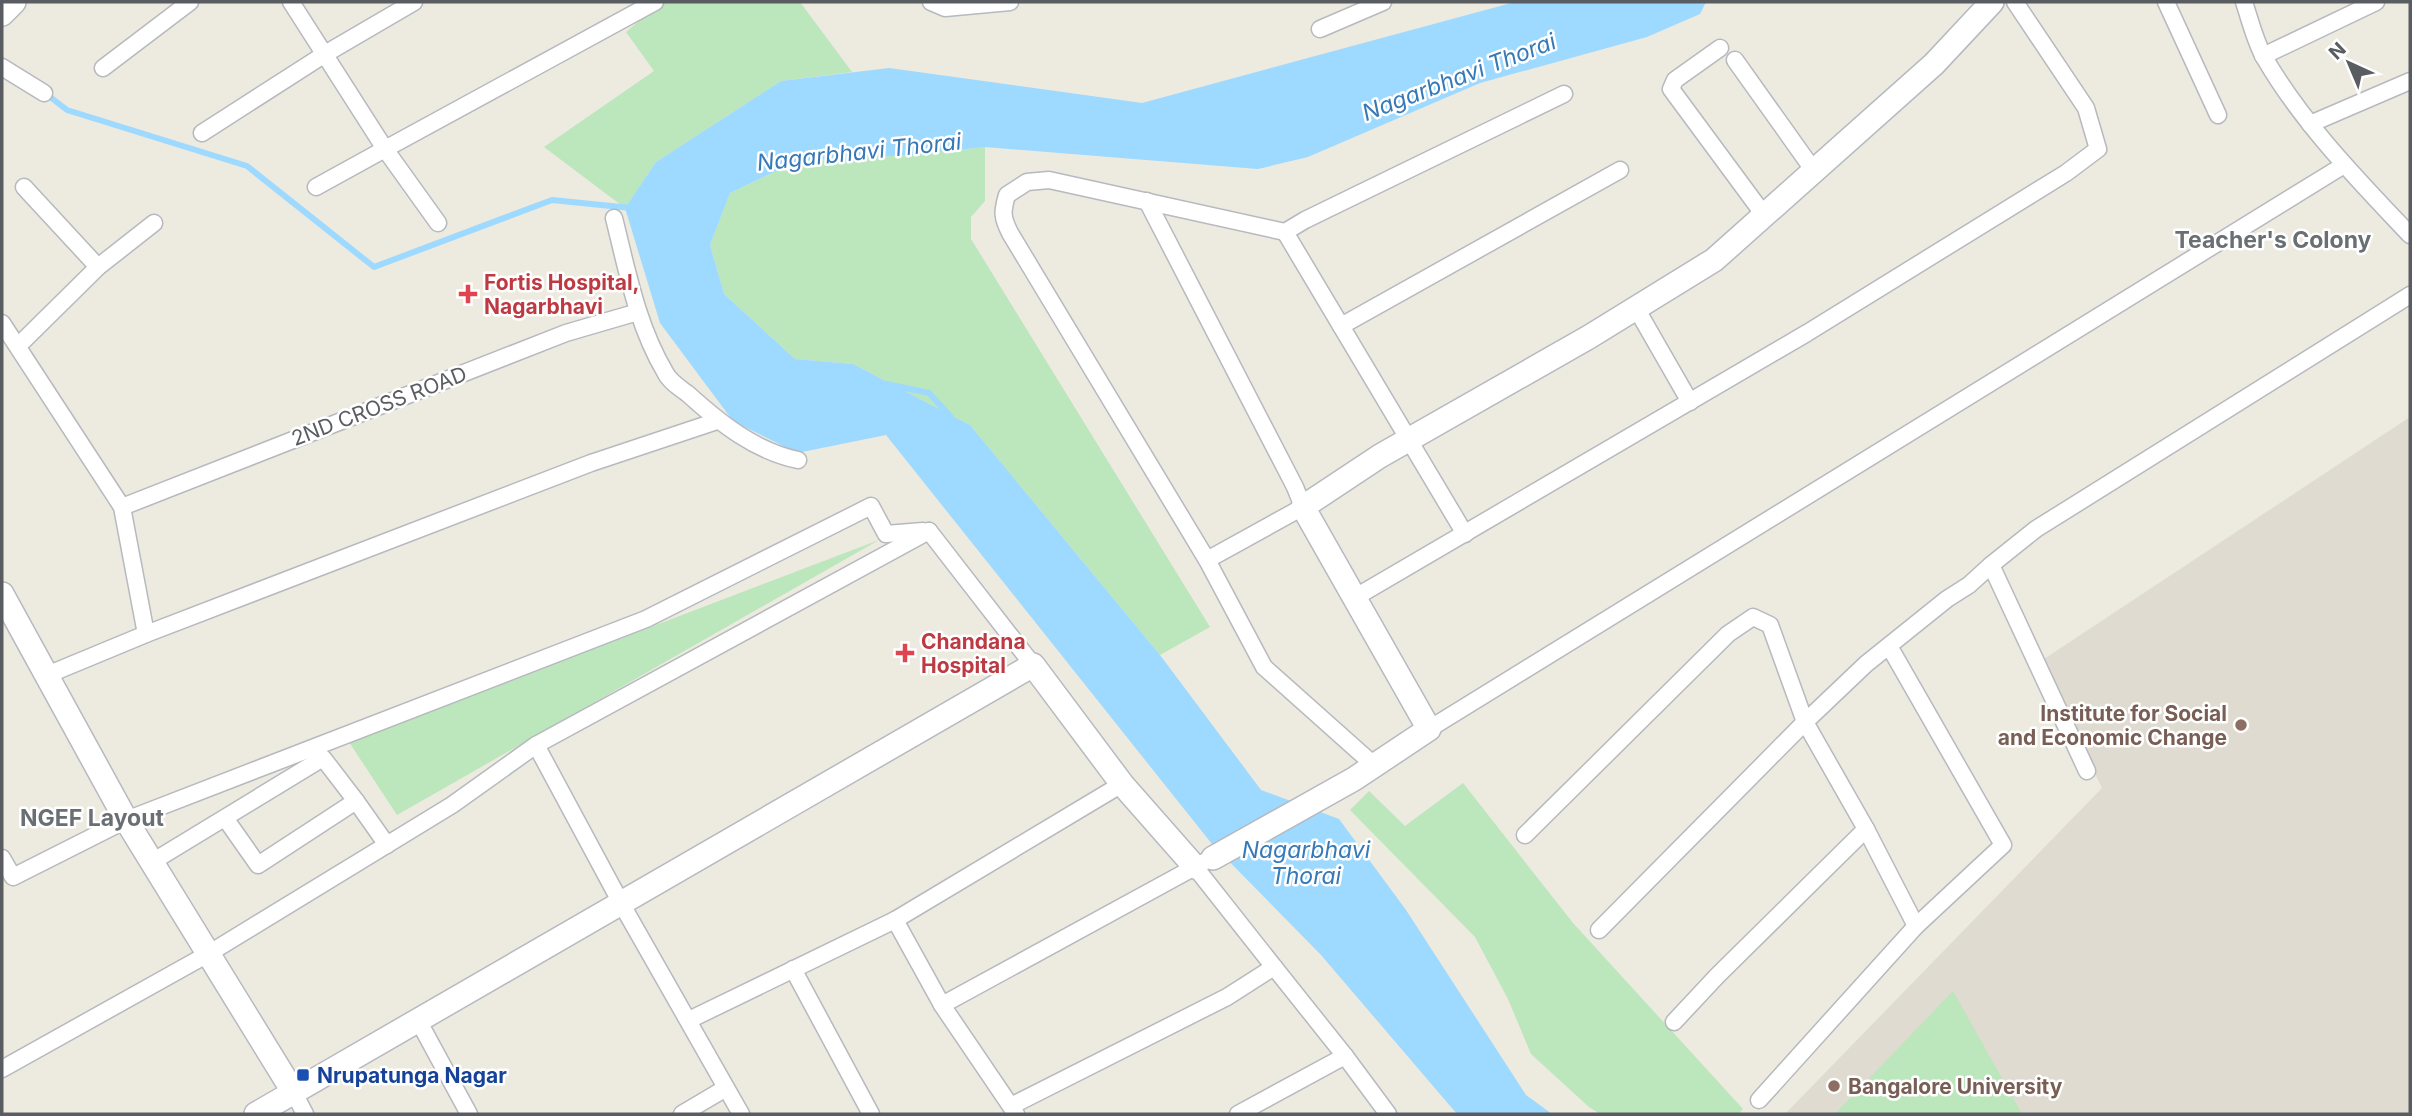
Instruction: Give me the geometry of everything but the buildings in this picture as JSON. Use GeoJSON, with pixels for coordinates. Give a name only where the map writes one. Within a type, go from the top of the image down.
{"type":"FeatureCollection","features":[{"type":"Feature","properties":{"kind":"street"},"geometry":{"type":"LineString","coordinates":[[2,14],[14,2]]}},
{"type":"Feature","properties":{"kind":"street"},"geometry":{"type":"LineString","coordinates":[[103,68],[190,2]]}},
{"type":"Feature","properties":{"kind":"street"},"geometry":{"type":"LineString","coordinates":[[291,2],[385,149],[438,223]]}},
{"type":"Feature","properties":{"kind":"street"},"geometry":{"type":"LineString","coordinates":[[202,133],[414,2]]}},
{"type":"Feature","properties":{"kind":"street"},"geometry":{"type":"LineString","coordinates":[[316,187],[655,2]]}},
{"type":"Feature","properties":{"kind":"street"},"geometry":{"type":"LineString","coordinates":[[931,2],[945,8],[1010,2]]}},
{"type":"Feature","properties":{"kind":"street"},"geometry":{"type":"LineString","coordinates":[[1320,29],[1383,2]]}},
{"type":"Feature","properties":{"kind":"street"},"geometry":{"type":"LineString","coordinates":[[1207,560],[1303,507],[1409,440],[1714,260],[1934,64],[1992,2]]}},
{"type":"Feature","properties":{"kind":"street"},"geometry":{"type":"LineString","coordinates":[[1354,598],[1807,333],[2054,181],[2098,149],[2086,108],[2015,2]]}},
{"type":"Feature","properties":{"kind":"street"},"geometry":{"type":"LineString","coordinates":[[2166,2],[2218,115]]}},
{"type":"Feature","properties":{"kind":"street"},"geometry":{"type":"LineString","coordinates":[[2244,2],[2263,56],[2310,124],[2344,165],[2410,235]]}},
{"type":"Feature","properties":{"kind":"street"},"geometry":{"type":"LineString","coordinates":[[2263,56],[2376,2]]}},
{"type":"Feature","properties":{"kind":"street"},"geometry":{"type":"LineString","coordinates":[[1720,48],[1675,80],[1671,89],[1764,215]]}},
{"type":"Feature","properties":{"kind":"street"},"geometry":{"type":"LineString","coordinates":[[1735,60],[1814,171]]}},
{"type":"Feature","properties":{"kind":"street"},"geometry":{"type":"LineString","coordinates":[[2,67],[44,93]]}},
{"type":"Feature","properties":{"kind":"street"},"geometry":{"type":"LineString","coordinates":[[2310,124],[2410,80]]}},
{"type":"Feature","properties":{"kind":"street"},"geometry":{"type":"LineString","coordinates":[[1375,766],[1264,667],[1207,560],[1003,218],[1007,195],[1027,182],[1049,180],[1285,232],[1564,94]]}},
{"type":"Feature","properties":{"kind":"street"},"geometry":{"type":"LineString","coordinates":[[942,1005],[1375,766],[1429,729],[2344,165]]}},
{"type":"Feature","properties":{"kind":"street"},"geometry":{"type":"LineString","coordinates":[[1341,326],[1620,170]]}},
{"type":"Feature","properties":{"kind":"street"},"geometry":{"type":"LineString","coordinates":[[23,187],[98,267]]}},
{"type":"Feature","properties":{"kind":"street"},"geometry":{"type":"LineString","coordinates":[[1147,201],[1303,507],[1429,729]]}},
{"type":"Feature","properties":{"kind":"street"},"geometry":{"type":"LineString","coordinates":[[614,218],[638,312],[666,374],[717,421],[770,452],[798,460]]}},
{"type":"Feature","properties":{"kind":"street"},"geometry":{"type":"LineString","coordinates":[[18,346],[98,267],[154,223]]}},
{"type":"Feature","properties":{"kind":"street"},"geometry":{"type":"LineString","coordinates":[[1285,232],[1465,534]]}},
{"type":"Feature","properties":{"kind":"street"},"geometry":{"type":"LineString","coordinates":[[1599,930],[1866,664],[1947,599],[1969,585],[2036,529],[2410,295]]}},
{"type":"Feature","properties":{"kind":"street"},"geometry":{"type":"LineString","coordinates":[[1636,308],[1690,402]]}},
{"type":"Feature","properties":{"kind":"street","name":"2ND CROSS ROAD"},"geometry":{"type":"LineString","coordinates":[[122,507],[566,333],[638,312]]}},
{"type":"Feature","properties":{"kind":"street"},"geometry":{"type":"LineString","coordinates":[[2,323],[122,507],[146,634]]}},
{"type":"Feature","properties":{"kind":"street"},"geometry":{"type":"LineString","coordinates":[[47,675],[146,634],[592,463],[717,421]]}},
{"type":"Feature","properties":{"kind":"street"},"geometry":{"type":"LineString","coordinates":[[2,858],[8,880],[126,820],[646,619],[871,506],[886,534],[929,531]]}},
{"type":"Feature","properties":{"kind":"street"},"geometry":{"type":"LineString","coordinates":[[929,531],[1122,784],[1204,862],[1274,967],[1388,1114]]}},
{"type":"Feature","properties":{"kind":"street"},"geometry":{"type":"LineString","coordinates":[[2,1069],[208,954],[452,805],[536,745],[929,531]]}},
{"type":"Feature","properties":{"kind":"street"},"geometry":{"type":"LineString","coordinates":[[1991,565],[2087,771]]}},
{"type":"Feature","properties":{"kind":"street"},"geometry":{"type":"LineString","coordinates":[[2,594],[126,820],[305,1114]]}},
{"type":"Feature","properties":{"kind":"street"},"geometry":{"type":"LineString","coordinates":[[1525,835],[1728,634],[1753,617],[1770,625],[1805,722],[1866,829],[1916,926]]}},
{"type":"Feature","properties":{"kind":"street"},"geometry":{"type":"LineString","coordinates":[[1759,1100],[1916,926],[2003,845],[1889,646]]}},
{"type":"Feature","properties":{"kind":"street"},"geometry":{"type":"LineString","coordinates":[[256,1114],[1033,665]]}},
{"type":"Feature","properties":{"kind":"street"},"geometry":{"type":"LineString","coordinates":[[536,745],[621,903],[690,1020],[741,1114]]}},
{"type":"Feature","properties":{"kind":"street"},"geometry":{"type":"LineString","coordinates":[[152,862],[323,758],[387,845]]}},
{"type":"Feature","properties":{"kind":"street"},"geometry":{"type":"LineString","coordinates":[[690,1020],[895,920],[1122,784]]}},
{"type":"Feature","properties":{"kind":"street"},"geometry":{"type":"LineString","coordinates":[[225,818],[258,865],[356,801]]}},
{"type":"Feature","properties":{"kind":"street"},"geometry":{"type":"LineString","coordinates":[[1674,1022],[1866,829]]}},
{"type":"Feature","properties":{"kind":"street"},"geometry":{"type":"LineString","coordinates":[[895,920],[942,1005],[1013,1110],[1227,997],[1274,967]]}},
{"type":"Feature","properties":{"kind":"street"},"geometry":{"type":"LineString","coordinates":[[793,969],[871,1114]]}},
{"type":"Feature","properties":{"kind":"street"},"geometry":{"type":"LineString","coordinates":[[418,1020],[469,1114]]}},
{"type":"Feature","properties":{"kind":"street"},"geometry":{"type":"LineString","coordinates":[[1238,1114],[1345,1056]]}},
{"type":"Feature","properties":{"kind":"street"},"geometry":{"type":"LineString","coordinates":[[682,1114],[726,1088]]}},
{"type":"Feature","properties":{"kind":"shaded area","name":"Institute for Social and Economic Change"},"geometry":{"type":"Polygon","coordinates":[[[2410,417],[2410,1114],[1785,1114],[2102,788],[2041,661],[2410,417]]]}},
{"type":"Feature","properties":{"kind":"green space"},"geometry":{"type":"Polygon","coordinates":[[[662,2],[800,2],[852,72],[781,81],[656,162],[625,208],[544,147],[654,71],[626,32],[662,2]]]}},
{"type":"Feature","properties":{"kind":"green space"},"geometry":{"type":"Polygon","coordinates":[[[985,147],[985,201],[971,217],[971,239],[1210,627],[1160,655],[970,425],[853,364],[795,359],[724,294],[710,245],[730,193],[797,161],[912,155],[985,147]]]}},
{"type":"Feature","properties":{"kind":"green space"},"geometry":{"type":"Polygon","coordinates":[[[879,540],[397,815],[349,742],[879,540]]]}},
{"type":"Feature","properties":{"kind":"green space"},"geometry":{"type":"Polygon","coordinates":[[[1463,783],[1573,923],[1743,1109],[1738,1114],[1600,1114],[1531,1054],[1508,999],[1475,937],[1350,810],[1369,791],[1405,826],[1463,783]]]}},
{"type":"Feature","properties":{"kind":"green space"},"geometry":{"type":"Polygon","coordinates":[[[1953,991],[2022,1114],[1835,1114],[1953,991]]]}},
{"type":"Feature","properties":{"kind":"water","name":"Nagarbhavi Thorai"},"geometry":{"type":"Polygon","coordinates":[[[1515,2],[1706,2],[1700,14],[1647,37],[1480,83],[1308,157],[1258,169],[985,147],[912,155],[797,161],[730,193],[710,245],[724,294],[795,359],[853,364],[970,425],[1160,655],[1261,790],[1339,819],[1406,910],[1526,1095],[1552,1114],[1457,1114],[1321,955],[1212,844],[886,435],[797,453],[733,421],[660,323],[625,208],[656,162],[781,81],[889,68],[1142,103],[1515,2]]]}},
{"type":"Feature","properties":{"kind":"waterway"},"geometry":{"type":"LineString","coordinates":[[45,93],[67,110],[247,166],[374,267],[552,200],[631,208]]}},
{"type":"Feature","properties":{"kind":"waterway","name":"Nagarbhavi Thorai"},"geometry":{"type":"LineString","coordinates":[[886,384],[929,393],[951,417]]}},
{"type":"Feature","properties":{"kind":"place","name":"Fortis Hospital, Nagarbhavi"},"geometry":{"type":"Point","coordinates":[468,294]}},
{"type":"Feature","properties":{"kind":"place","name":"Chandana Hospital"},"geometry":{"type":"Point","coordinates":[905,653]}},
{"type":"Feature","properties":{"kind":"place","name":"Institute for Social and Economic Change"},"geometry":{"type":"Point","coordinates":[2241,725]}},
{"type":"Feature","properties":{"kind":"place","name":"Nrupatunga Nagar"},"geometry":{"type":"Point","coordinates":[303,1075]}},
{"type":"Feature","properties":{"kind":"place","name":"Bangalore University"},"geometry":{"type":"Point","coordinates":[1834,1086]}},
{"type":"Feature","properties":{"kind":"district","name":"Teacher's Colony"},"geometry":{"type":"Point","coordinates":[2273,240]}},
{"type":"Feature","properties":{"kind":"district","name":"NGEF Layout"},"geometry":{"type":"Point","coordinates":[92,818]}}]}
